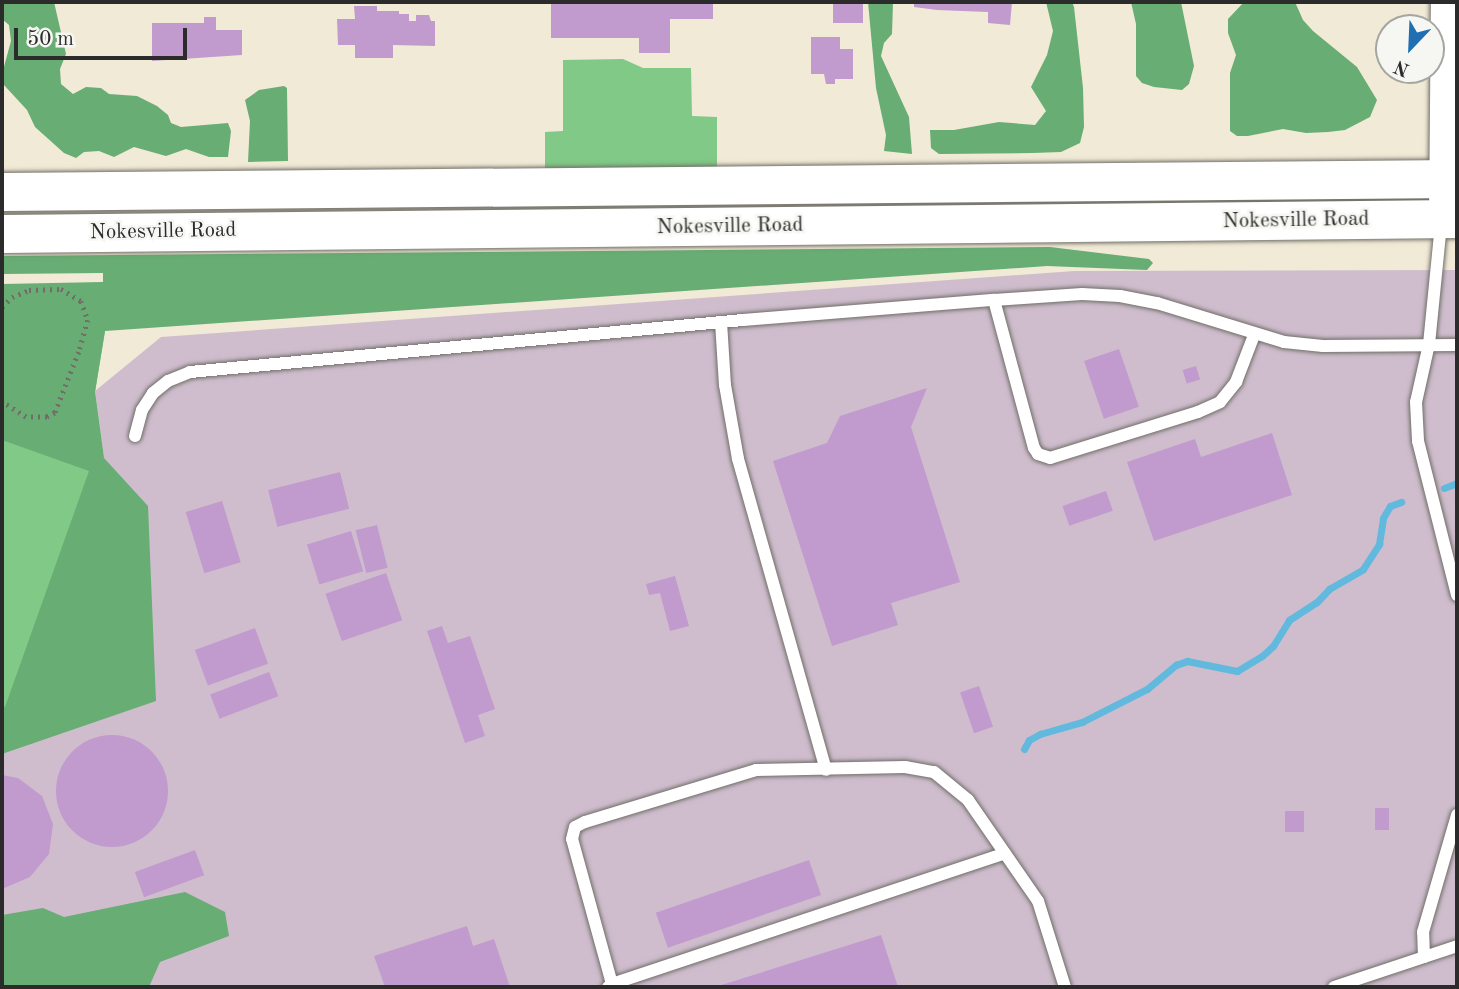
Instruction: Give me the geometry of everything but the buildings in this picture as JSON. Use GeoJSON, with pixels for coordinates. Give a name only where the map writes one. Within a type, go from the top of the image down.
{"type":"FeatureCollection","features":[{"type":"Feature","properties":{"kind":"highway","name":"Nokesville Road"},"geometry":{"type":"LineString","coordinates":[[2,192],[1449,179]]}},
{"type":"Feature","properties":{"kind":"highway"},"geometry":{"type":"LineString","coordinates":[[732,186],[733,227]]}},
{"type":"Feature","properties":{"kind":"highway","name":"Nokesville Road"},"geometry":{"type":"LineString","coordinates":[[2,234],[1450,220]]}},
{"type":"Feature","properties":{"kind":"street"},"geometry":{"type":"LineString","coordinates":[[1444,2],[1450,220]]}},
{"type":"Feature","properties":{"kind":"lane"},"geometry":{"type":"LineString","coordinates":[[1450,220],[1429,344],[1416,402],[1418,441],[1457,594]]}},
{"type":"Feature","properties":{"kind":"lane"},"geometry":{"type":"LineString","coordinates":[[135,436],[142,410],[153,393],[168,381],[190,372],[721,322],[1082,294],[1120,296],[1157,303],[1254,335],[1324,346],[1457,345]]}},
{"type":"Feature","properties":{"kind":"lane"},"geometry":{"type":"LineString","coordinates":[[995,300],[1034,448],[1042,457],[1050,458],[1198,412],[1220,401],[1236,382],[1254,335]]}},
{"type":"Feature","properties":{"kind":"lane"},"geometry":{"type":"LineString","coordinates":[[721,322],[725,386],[738,459],[826,770]]}},
{"type":"Feature","properties":{"kind":"lane"},"geometry":{"type":"LineString","coordinates":[[1005,853],[610,986],[572,839],[575,827],[585,822],[756,771],[905,767],[934,772],[968,800],[1005,853],[1038,901],[1065,987]]}},
{"type":"Feature","properties":{"kind":"lane"},"geometry":{"type":"LineString","coordinates":[[1424,957],[1423,932],[1457,815]]}},
{"type":"Feature","properties":{"kind":"lane"},"geometry":{"type":"LineString","coordinates":[[1334,987],[1457,946]]}},
{"type":"Feature","properties":{"kind":"path"},"geometry":{"type":"LineString","coordinates":[[2,307],[12,297],[29,290],[61,289],[81,301],[88,320],[79,352],[55,413],[47,417],[26,417],[2,402]]}},
{"type":"Feature","properties":{"kind":"shaded area"},"geometry":{"type":"Polygon","coordinates":[[[1457,270],[1457,987],[90,987],[2,979],[2,733],[133,680],[95,391],[161,337],[1074,271],[1457,270]]]}},
{"type":"Feature","properties":{"kind":"green space"},"geometry":{"type":"Polygon","coordinates":[[[2,2],[54,2],[66,54],[60,69],[61,84],[73,94],[86,87],[101,88],[109,94],[137,96],[157,106],[168,115],[171,123],[181,127],[228,123],[231,131],[228,157],[209,157],[186,149],[166,156],[134,147],[114,157],[99,151],[84,152],[76,158],[64,153],[35,127],[27,110],[3,84],[2,74],[11,41],[9,25],[2,19],[2,2]]]}},
{"type":"Feature","properties":{"kind":"green space"},"geometry":{"type":"Polygon","coordinates":[[[868,2],[893,2],[892,34],[884,43],[881,56],[909,117],[912,154],[884,151],[886,135],[876,88],[868,2]]]}},
{"type":"Feature","properties":{"kind":"green space"},"geometry":{"type":"Polygon","coordinates":[[[1046,2],[1072,2],[1074,7],[1083,88],[1084,127],[1080,143],[1061,152],[939,154],[931,148],[930,130],[954,130],[999,122],[1035,125],[1046,111],[1031,87],[1047,55],[1053,31],[1046,2]]]}},
{"type":"Feature","properties":{"kind":"green space"},"geometry":{"type":"Polygon","coordinates":[[[1131,2],[1181,2],[1194,66],[1189,84],[1182,90],[1154,87],[1142,83],[1136,76],[1136,24],[1131,2]]]}},
{"type":"Feature","properties":{"kind":"green space"},"geometry":{"type":"Polygon","coordinates":[[[1244,2],[1295,2],[1303,20],[1313,31],[1357,67],[1377,100],[1370,117],[1345,130],[1328,132],[1306,133],[1283,129],[1237,136],[1230,131],[1230,73],[1236,55],[1228,33],[1228,19],[1244,2]]]}},
{"type":"Feature","properties":{"kind":"green space"},"geometry":{"type":"Polygon","coordinates":[[[623,59],[643,68],[691,68],[692,116],[717,117],[717,167],[545,168],[545,132],[563,131],[563,60],[623,59]]]}},
{"type":"Feature","properties":{"kind":"green space"},"geometry":{"type":"Polygon","coordinates":[[[284,86],[287,88],[288,161],[248,162],[250,121],[245,100],[259,90],[284,86]]]}},
{"type":"Feature","properties":{"kind":"green space"},"geometry":{"type":"Polygon","coordinates":[[[1050,247],[1149,259],[1153,263],[1147,270],[1047,266],[105,331],[95,392],[104,458],[148,506],[156,701],[2,754],[2,706],[5,707],[89,471],[2,440],[2,284],[103,282],[103,273],[2,274],[2,256],[1050,247]]]}},
{"type":"Feature","properties":{"kind":"green space"},"geometry":{"type":"Polygon","coordinates":[[[2,284],[105,331],[95,392],[133,680],[2,733],[2,284]]]}},
{"type":"Feature","properties":{"kind":"green space"},"geometry":{"type":"Polygon","coordinates":[[[185,892],[225,912],[229,936],[160,962],[149,987],[2,987],[2,915],[43,908],[64,917],[185,892]]]}},
{"type":"Feature","properties":{"kind":"waterway"},"geometry":{"type":"LineString","coordinates":[[1444,488],[1457,483]]}},
{"type":"Feature","properties":{"kind":"waterway"},"geometry":{"type":"LineString","coordinates":[[1024,749],[1029,740],[1040,734],[1082,722],[1147,689],[1176,665],[1187,661],[1237,671],[1262,656],[1273,646],[1289,620],[1317,602],[1329,589],[1363,569],[1379,544],[1383,518],[1390,506],[1401,502]]}}]}
